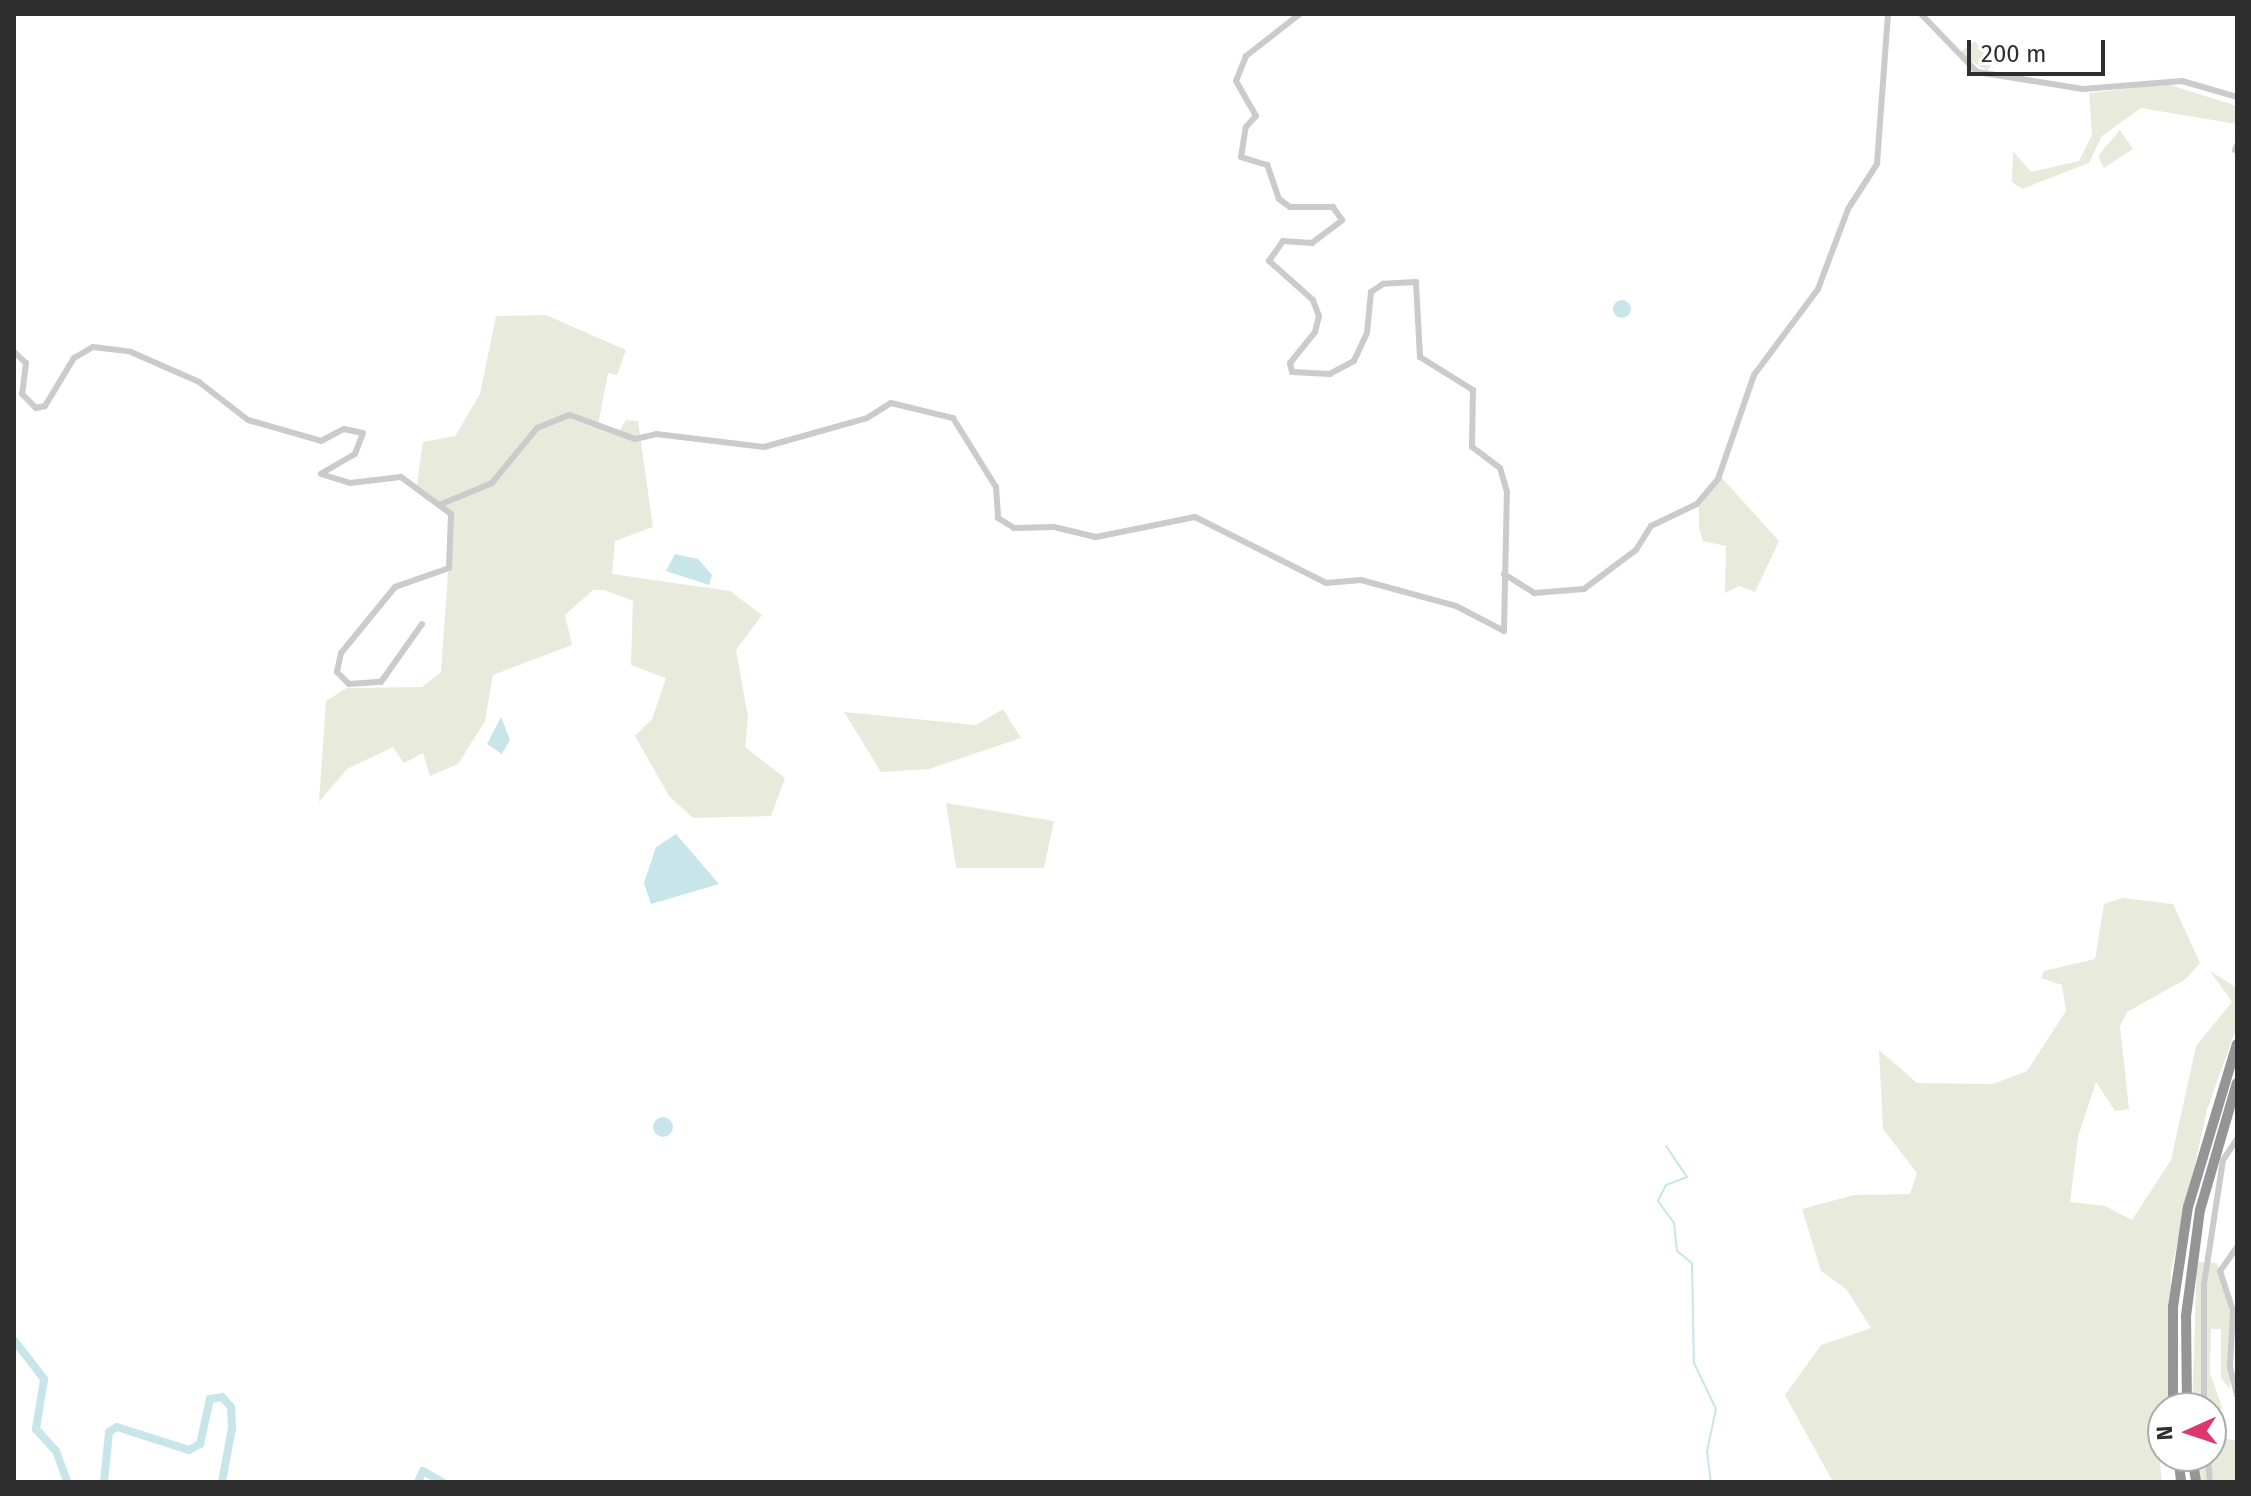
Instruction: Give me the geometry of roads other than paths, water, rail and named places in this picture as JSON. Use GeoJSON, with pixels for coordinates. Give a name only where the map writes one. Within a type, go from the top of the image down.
{"type":"FeatureCollection","features":[{"type":"Feature","properties":{"kind":"highway"},"geometry":{"type":"LineString","coordinates":[[2173,1392],[2173,1307],[2188,1207],[2237,1044]]}},
{"type":"Feature","properties":{"kind":"highway"},"geometry":{"type":"LineString","coordinates":[[2187,1392],[2186,1316],[2200,1210],[2237,1083]]}},
{"type":"Feature","properties":{"kind":"street"},"geometry":{"type":"LineString","coordinates":[[439,505],[492,483],[537,428],[570,415],[635,439],[666,435],[690,444],[718,439],[764,447],[867,418],[891,403],[953,418],[996,487],[998,518],[1014,528],[1054,527],[1096,537],[1195,517],[1326,583],[1361,580],[1456,606],[1504,631],[1504,574],[1509,533],[1500,468],[1472,447],[1473,390],[1420,357],[1416,282],[1383,284],[1371,292],[1367,333],[1354,361],[1330,374],[1292,372],[1290,363],[1315,332],[1319,316],[1313,300],[1269,261],[1283,241],[1312,243],[1342,220],[1333,207],[1290,207],[1279,199],[1267,165],[1241,157],[1246,127],[1256,116],[1236,81],[1246,56],[1300,14]]}},
{"type":"Feature","properties":{"kind":"street"},"geometry":{"type":"LineString","coordinates":[[1504,574],[1534,593],[1584,589],[1636,550],[1651,526],[1697,504],[1718,479],[1754,375],[1818,289],[1848,209],[1877,164],[1888,14]]}},
{"type":"Feature","properties":{"kind":"street"},"geometry":{"type":"LineString","coordinates":[[1921,14],[1977,72],[2083,89],[2182,81],[2237,97]]}},
{"type":"Feature","properties":{"kind":"street"},"geometry":{"type":"LineString","coordinates":[[14,352],[26,363],[22,394],[36,408],[45,406],[85,349],[131,352],[199,382],[248,420],[321,441],[344,429],[363,433],[355,454],[324,470],[324,478],[401,477],[451,514],[449,568],[395,587],[341,653],[337,672],[349,684],[381,682],[422,624]]}},
{"type":"Feature","properties":{"kind":"street"},"geometry":{"type":"LineString","coordinates":[[2204,1392],[2201,1304],[2223,1160],[2237,1139]]}},
{"type":"Feature","properties":{"kind":"street"},"geometry":{"type":"LineString","coordinates":[[2237,1247],[2220,1271],[2233,1311],[2230,1367],[2237,1395]]}},
{"type":"Feature","properties":{"kind":"water"},"geometry":{"type":"Polygon","coordinates":[[[1618,300],[1626,300],[1631,309],[1629,316],[1618,318],[1613,313],[1613,305],[1618,300]]]}},
{"type":"Feature","properties":{"kind":"water"},"geometry":{"type":"Polygon","coordinates":[[[675,554],[698,559],[712,575],[709,585],[666,571],[675,554]]]}},
{"type":"Feature","properties":{"kind":"water"},"geometry":{"type":"Polygon","coordinates":[[[501,717],[510,740],[502,754],[487,744],[501,717]]]}},
{"type":"Feature","properties":{"kind":"water"},"geometry":{"type":"Polygon","coordinates":[[[676,834],[719,884],[651,904],[644,883],[656,847],[676,834]]]}},
{"type":"Feature","properties":{"kind":"water"},"geometry":{"type":"Polygon","coordinates":[[[663,1117],[670,1120],[673,1127],[670,1134],[663,1137],[656,1134],[653,1127],[656,1120],[663,1117]]]}},
{"type":"Feature","properties":{"kind":"waterway"},"geometry":{"type":"LineString","coordinates":[[1666,1146],[1687,1177],[1666,1185],[1658,1201],[1674,1223],[1677,1251],[1692,1263],[1694,1363],[1716,1409],[1707,1451],[1711,1482]]}},
{"type":"Feature","properties":{"kind":"waterway"},"geometry":{"type":"LineString","coordinates":[[14,1340],[44,1379],[36,1429],[56,1451],[67,1482]]}},
{"type":"Feature","properties":{"kind":"waterway"},"geometry":{"type":"LineString","coordinates":[[104,1482],[109,1432],[117,1427],[189,1450],[200,1444],[210,1399],[222,1397],[231,1407],[232,1428],[222,1482]]}},
{"type":"Feature","properties":{"kind":"waterway"},"geometry":{"type":"LineString","coordinates":[[418,1482],[423,1471],[442,1482]]}}]}
